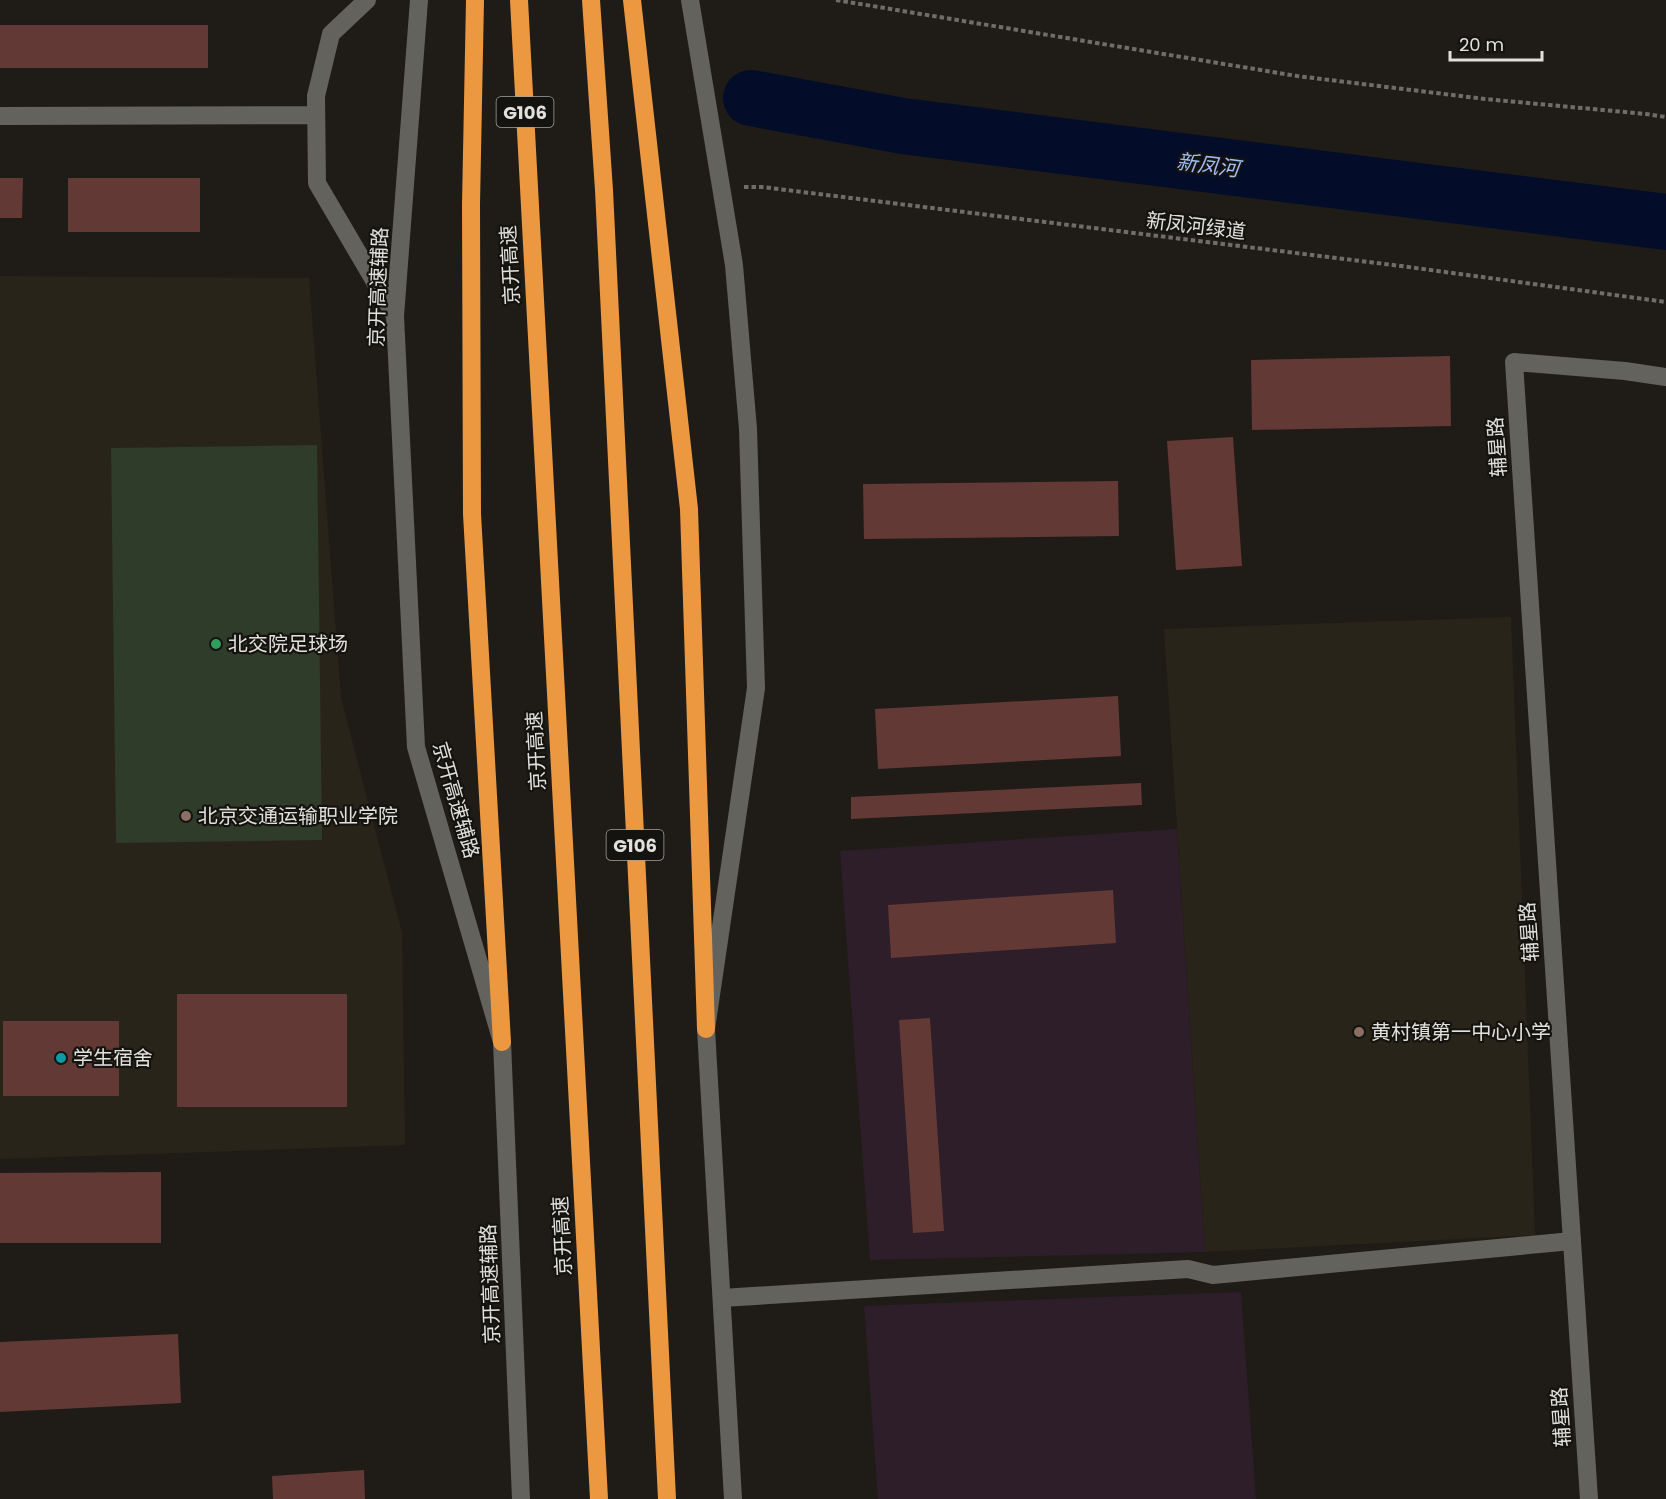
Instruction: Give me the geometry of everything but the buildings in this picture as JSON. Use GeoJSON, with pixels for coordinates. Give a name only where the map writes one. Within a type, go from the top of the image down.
{"type":"FeatureCollection","features":[{"type":"Feature","properties":{"kind":"highway"},"geometry":{"type":"LineString","coordinates":[[476,0],[471,204],[472,514],[502,1042]]}},
{"type":"Feature","properties":{"kind":"highway","name":"京开高速"},"geometry":{"type":"LineString","coordinates":[[519,0],[599,1499]]}},
{"type":"Feature","properties":{"kind":"highway","name":"G106"},"geometry":{"type":"LineString","coordinates":[[591,0],[604,190],[667,1499]]}},
{"type":"Feature","properties":{"kind":"highway"},"geometry":{"type":"LineString","coordinates":[[632,0],[656,198],[689,509],[706,1029]]}},
{"type":"Feature","properties":{"kind":"main road"},"geometry":{"type":"LineString","coordinates":[[367,0],[331,34],[316,96],[317,183],[395,316]]}},
{"type":"Feature","properties":{"kind":"main road","name":"京开高速辅路"},"geometry":{"type":"LineString","coordinates":[[419,0],[395,316],[416,747],[502,1042],[521,1499]]}},
{"type":"Feature","properties":{"kind":"main road"},"geometry":{"type":"LineString","coordinates":[[690,0],[734,265],[748,429],[756,688],[706,1029],[733,1499]]}},
{"type":"Feature","properties":{"kind":"main road"},"geometry":{"type":"LineString","coordinates":[[0,116],[316,116]]}},
{"type":"Feature","properties":{"kind":"main road","name":"辅星路"},"geometry":{"type":"LineString","coordinates":[[1589,1499],[1514,362],[1625,371],[1666,377]]}},
{"type":"Feature","properties":{"kind":"main road"},"geometry":{"type":"LineString","coordinates":[[722,1298],[1188,1269],[1213,1275],[1572,1241]]}},
{"type":"Feature","properties":{"kind":"path"},"geometry":{"type":"LineString","coordinates":[[836,0],[1297,76],[1485,99],[1666,117]]}},
{"type":"Feature","properties":{"kind":"path","name":"新凤河绿道"},"geometry":{"type":"LineString","coordinates":[[722,186],[797,191],[1401,266],[1666,302]]}},
{"type":"Feature","properties":{"kind":"shaded area","name":"北京交通运输职业学院"},"geometry":{"type":"Polygon","coordinates":[[[0,276],[309,278],[341,698],[402,933],[405,1145],[0,1159],[0,276]]]}},
{"type":"Feature","properties":{"kind":"shaded area","name":"黄村镇第一中心小学"},"geometry":{"type":"Polygon","coordinates":[[[1511,617],[1535,1235],[1205,1252],[1164,629],[1511,617]]]}},
{"type":"Feature","properties":{"kind":"shaded area"},"geometry":{"type":"Polygon","coordinates":[[[1177,829],[1205,1252],[870,1260],[840,851],[1177,829]]]}},
{"type":"Feature","properties":{"kind":"shaded area"},"geometry":{"type":"Polygon","coordinates":[[[1241,1292],[1256,1499],[878,1499],[864,1306],[1241,1292]]]}},
{"type":"Feature","properties":{"kind":"green space","name":"北交院足球场"},"geometry":{"type":"Polygon","coordinates":[[[317,445],[322,840],[116,843],[111,448],[317,445]]]}},
{"type":"Feature","properties":{"kind":"waterway","name":"新凤河"},"geometry":{"type":"LineString","coordinates":[[751,98],[903,126],[1666,222]]}},
{"type":"Feature","properties":{"kind":"place","name":"北交院足球场"},"geometry":{"type":"Point","coordinates":[216,644]}},
{"type":"Feature","properties":{"kind":"place","name":"北京交通运输职业学院"},"geometry":{"type":"Point","coordinates":[186,816]}},
{"type":"Feature","properties":{"kind":"place","name":"黄村镇第一中心小学"},"geometry":{"type":"Point","coordinates":[1359,1032]}},
{"type":"Feature","properties":{"kind":"place","name":"学生宿舍"},"geometry":{"type":"Point","coordinates":[61,1058]}}]}
